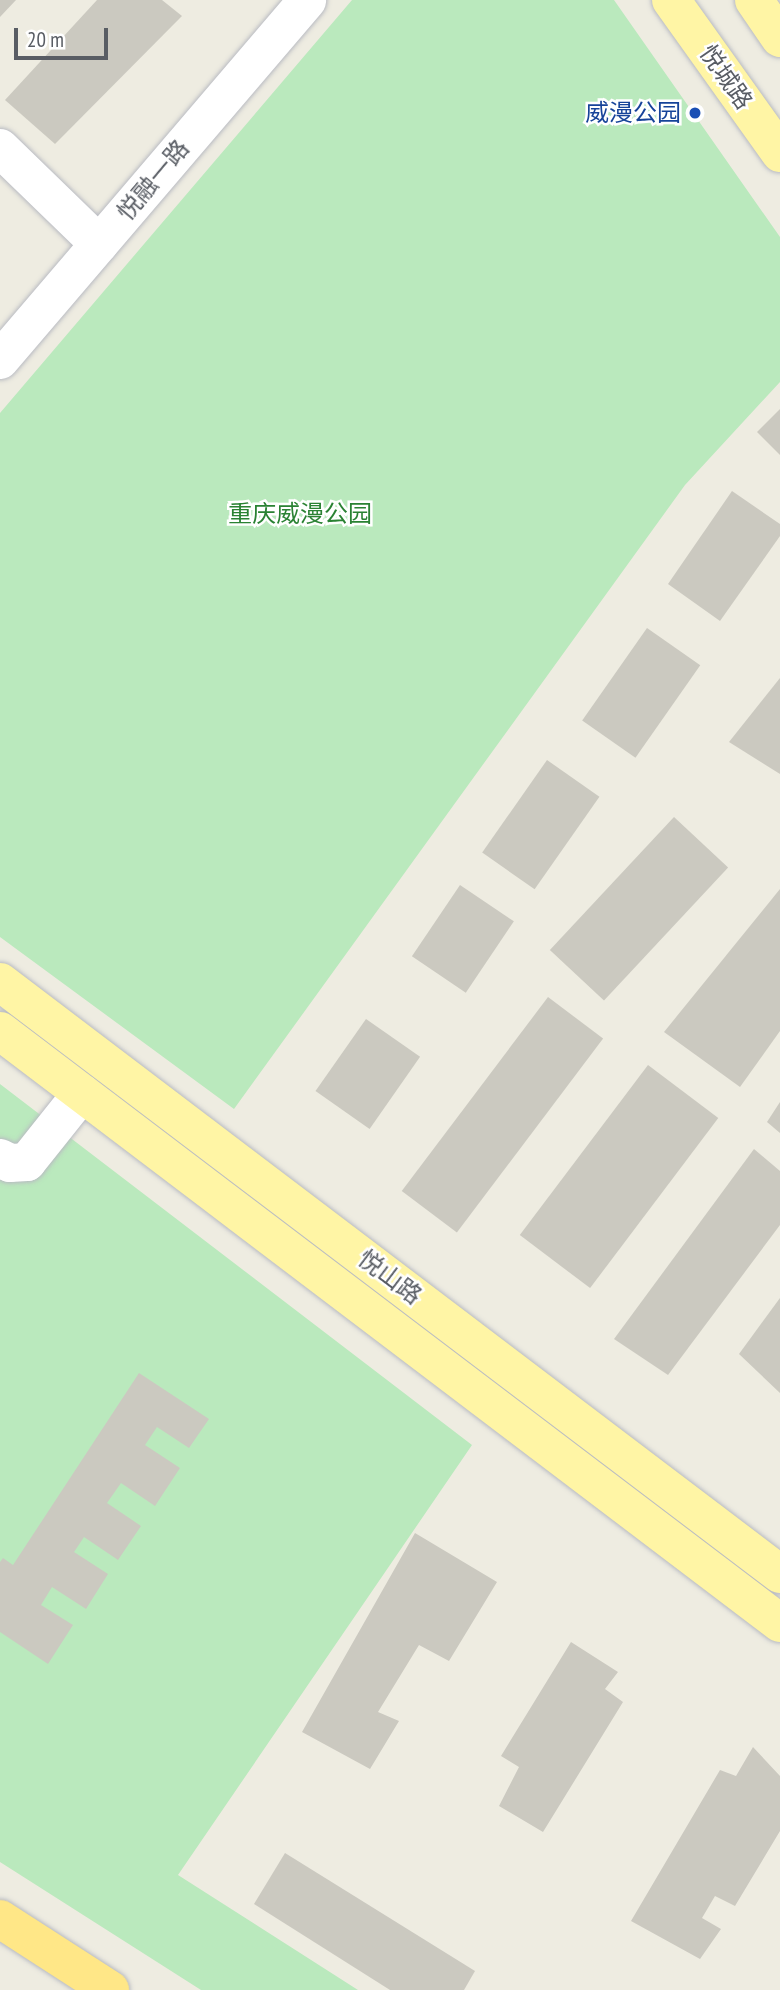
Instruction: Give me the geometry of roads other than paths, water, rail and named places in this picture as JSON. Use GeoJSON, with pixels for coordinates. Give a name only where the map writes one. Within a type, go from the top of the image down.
{"type":"FeatureCollection","features":[{"type":"Feature","properties":{"kind":"highway"},"geometry":{"type":"LineString","coordinates":[[0,1919],[110,1990]]}},
{"type":"Feature","properties":{"kind":"main road","name":"悦城路"},"geometry":{"type":"LineString","coordinates":[[671,0],[780,153]]}},
{"type":"Feature","properties":{"kind":"main road"},"geometry":{"type":"LineString","coordinates":[[754,0],[780,38]]}},
{"type":"Feature","properties":{"kind":"main road","name":"悦山路"},"geometry":{"type":"LineString","coordinates":[[0,982],[780,1574]]}},
{"type":"Feature","properties":{"kind":"main road","name":"悦山路"},"geometry":{"type":"LineString","coordinates":[[0,1031],[780,1622]]}},
{"type":"Feature","properties":{"kind":"street","name":"悦融一路"},"geometry":{"type":"LineString","coordinates":[[0,360],[307,0]]}},
{"type":"Feature","properties":{"kind":"street"},"geometry":{"type":"LineString","coordinates":[[0,148],[99,244]]}},
{"type":"Feature","properties":{"kind":"street"},"geometry":{"type":"LineString","coordinates":[[0,1158],[19,1165],[27,1162],[82,1093]]}},
{"type":"Feature","properties":{"kind":"place","name":"威漫公园"},"geometry":{"type":"Point","coordinates":[695,113]}},
{"type":"Feature","properties":{"kind":"park label","name":"重庆威漫公园"},"geometry":{"type":"Point","coordinates":[300,514]}}]}
